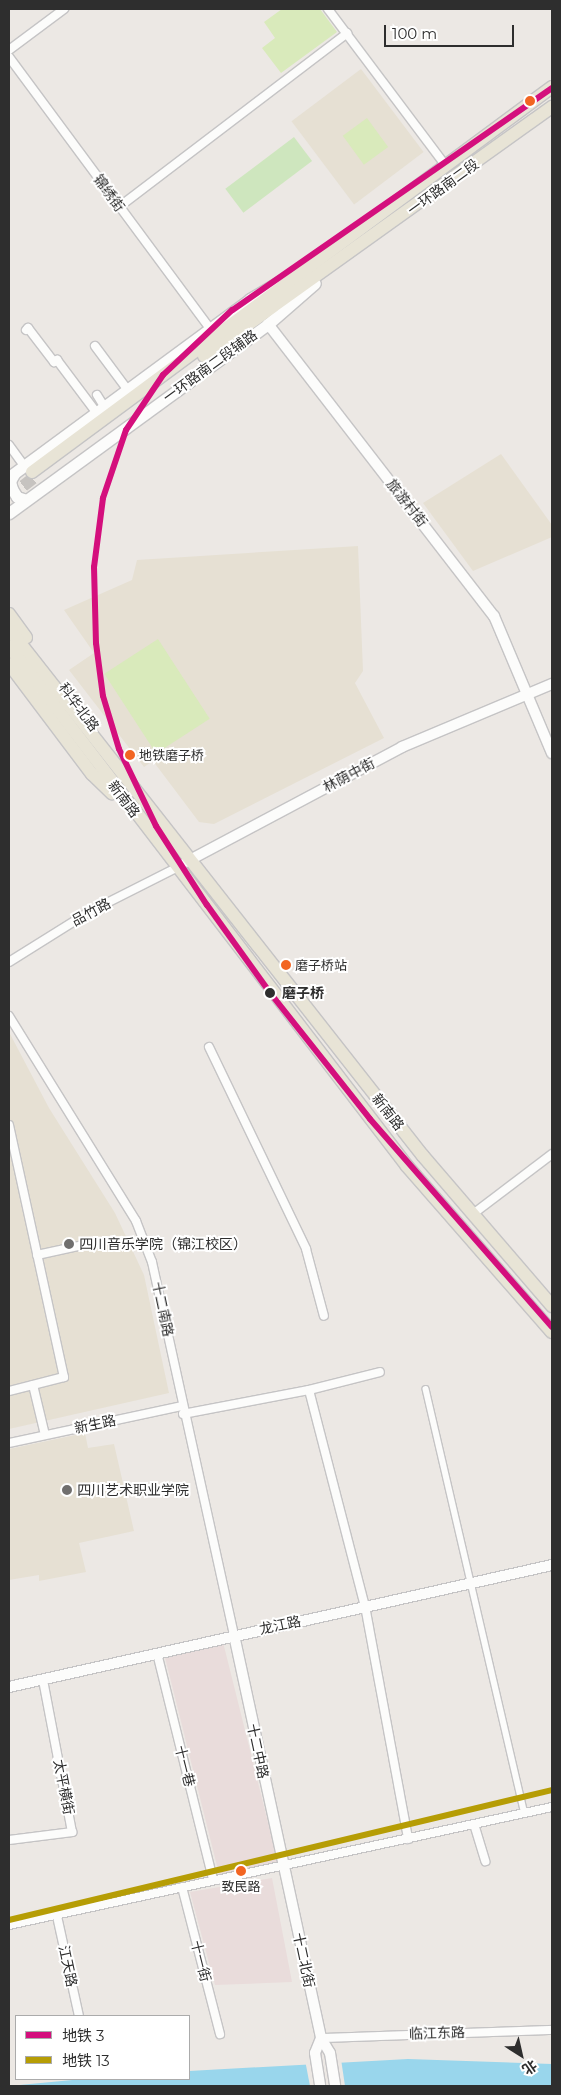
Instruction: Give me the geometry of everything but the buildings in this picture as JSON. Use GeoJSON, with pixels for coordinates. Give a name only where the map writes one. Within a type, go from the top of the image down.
{"type":"FeatureCollection","features":[{"type":"Feature","properties":{"kind":"main road","name":"一环路南二段"},"geometry":{"type":"LineString","coordinates":[[31,471],[170,372],[320,257],[552,87]]}},
{"type":"Feature","properties":{"kind":"main road","name":"一环路南二段"},"geometry":{"type":"LineString","coordinates":[[31,471],[334,266],[552,107]]}},
{"type":"Feature","properties":{"kind":"main road"},"geometry":{"type":"LineString","coordinates":[[26,500],[17,497],[12,490],[11,475],[31,471],[100,409],[127,389],[250,299],[320,257]]}},
{"type":"Feature","properties":{"kind":"main road","name":"一环路南二段辅路"},"geometry":{"type":"LineString","coordinates":[[9,513],[268,324],[334,266]]}},
{"type":"Feature","properties":{"kind":"main road","name":"科华北路"},"geometry":{"type":"LineString","coordinates":[[9,614],[14,629],[19,660]]}},
{"type":"Feature","properties":{"kind":"main road"},"geometry":{"type":"LineString","coordinates":[[9,620],[14,629]]}},
{"type":"Feature","properties":{"kind":"main road","name":"科华北路"},"geometry":{"type":"LineString","coordinates":[[14,629],[126,768],[148,802]]}},
{"type":"Feature","properties":{"kind":"main road"},"geometry":{"type":"LineString","coordinates":[[9,646],[19,660]]}},
{"type":"Feature","properties":{"kind":"main road","name":"新南路"},"geometry":{"type":"LineString","coordinates":[[19,660],[148,802],[423,1156],[552,1306]]}},
{"type":"Feature","properties":{"kind":"main road","name":"新南路"},"geometry":{"type":"LineString","coordinates":[[19,660],[133,812],[407,1166],[552,1332]]}},
{"type":"Feature","properties":{"kind":"street"},"geometry":{"type":"LineString","coordinates":[[9,50],[64,9]]}},
{"type":"Feature","properties":{"kind":"street"},"geometry":{"type":"LineString","coordinates":[[328,9],[446,166]]}},
{"type":"Feature","properties":{"kind":"street"},"geometry":{"type":"LineString","coordinates":[[119,207],[347,33]]}},
{"type":"Feature","properties":{"kind":"street","name":"锦绣街"},"geometry":{"type":"LineString","coordinates":[[9,57],[210,330]]}},
{"type":"Feature","properties":{"kind":"street","name":"旅游村街"},"geometry":{"type":"LineString","coordinates":[[268,324],[494,616],[552,753]]}},
{"type":"Feature","properties":{"kind":"street"},"geometry":{"type":"LineString","coordinates":[[26,330],[28,328],[54,362],[57,360],[100,409]]}},
{"type":"Feature","properties":{"kind":"street"},"geometry":{"type":"LineString","coordinates":[[96,346],[127,389]]}},
{"type":"Feature","properties":{"kind":"street"},"geometry":{"type":"LineString","coordinates":[[97,395],[100,409]]}},
{"type":"Feature","properties":{"kind":"street"},"geometry":{"type":"LineString","coordinates":[[9,445],[31,471]]}},
{"type":"Feature","properties":{"kind":"street","name":"林荫中街"},"geometry":{"type":"LineString","coordinates":[[176,868],[402,747],[526,693],[552,684]]}},
{"type":"Feature","properties":{"kind":"street","name":"品竹路"},"geometry":{"type":"LineString","coordinates":[[9,962],[89,912],[176,868]]}},
{"type":"Feature","properties":{"kind":"street","name":"十二南路"},"geometry":{"type":"LineString","coordinates":[[9,1016],[136,1221],[152,1262],[183,1410],[234,1635]]}},
{"type":"Feature","properties":{"kind":"street"},"geometry":{"type":"LineString","coordinates":[[209,1047],[306,1249],[324,1316]]}},
{"type":"Feature","properties":{"kind":"street"},"geometry":{"type":"LineString","coordinates":[[9,1125],[64,1377],[9,1391]]}},
{"type":"Feature","properties":{"kind":"street"},"geometry":{"type":"LineString","coordinates":[[473,1214],[552,1154]]}},
{"type":"Feature","properties":{"kind":"street"},"geometry":{"type":"LineString","coordinates":[[37,1255],[92,1243]]}},
{"type":"Feature","properties":{"kind":"street","name":"新生路"},"geometry":{"type":"LineString","coordinates":[[9,1442],[183,1410],[309,1390],[380,1372]]}},
{"type":"Feature","properties":{"kind":"street"},"geometry":{"type":"LineString","coordinates":[[33,1385],[45,1435]]}},
{"type":"Feature","properties":{"kind":"street"},"geometry":{"type":"LineString","coordinates":[[426,1389],[525,1813]]}},
{"type":"Feature","properties":{"kind":"street"},"geometry":{"type":"LineString","coordinates":[[309,1390],[365,1606],[408,1839]]}},
{"type":"Feature","properties":{"kind":"street","name":"龙江路"},"geometry":{"type":"LineString","coordinates":[[9,1687],[552,1565]]}},
{"type":"Feature","properties":{"kind":"street","name":"十二中路"},"geometry":{"type":"LineString","coordinates":[[234,1635],[282,1867]]}},
{"type":"Feature","properties":{"kind":"street","name":"十一巷"},"geometry":{"type":"LineString","coordinates":[[157,1653],[213,1879]]}},
{"type":"Feature","properties":{"kind":"street","name":"太平横街"},"geometry":{"type":"LineString","coordinates":[[9,1840],[72,1832],[43,1680]]}},
{"type":"Feature","properties":{"kind":"street"},"geometry":{"type":"LineString","coordinates":[[9,1926],[213,1879],[282,1867],[552,1806]]}},
{"type":"Feature","properties":{"kind":"street"},"geometry":{"type":"LineString","coordinates":[[474,1824],[485,1861]]}},
{"type":"Feature","properties":{"kind":"street","name":"十二北街"},"geometry":{"type":"LineString","coordinates":[[282,1867],[321,2038],[330,2053],[335,2086]]}},
{"type":"Feature","properties":{"kind":"street","name":"十一街"},"geometry":{"type":"LineString","coordinates":[[182,1887],[220,2034]]}},
{"type":"Feature","properties":{"kind":"street","name":"江天路"},"geometry":{"type":"LineString","coordinates":[[57,1916],[78,2015]]}},
{"type":"Feature","properties":{"kind":"street","name":"临江东路"},"geometry":{"type":"LineString","coordinates":[[321,2038],[552,2030]]}},
{"type":"Feature","properties":{"kind":"street"},"geometry":{"type":"LineString","coordinates":[[320,2086],[315,2053],[321,2038]]}},
{"type":"Feature","properties":{"kind":"shaded area"},"geometry":{"type":"Polygon","coordinates":[[[361,69],[424,152],[354,204],[292,121],[361,69]]]}},
{"type":"Feature","properties":{"kind":"shaded area"},"geometry":{"type":"Polygon","coordinates":[[[501,454],[552,525],[552,537],[473,571],[423,503],[501,454]]]}},
{"type":"Feature","properties":{"kind":"shaded area"},"geometry":{"type":"Polygon","coordinates":[[[358,546],[363,671],[355,683],[384,738],[214,824],[199,822],[153,761],[144,767],[69,670],[94,653],[64,610],[132,580],[137,560],[358,546]]]}},
{"type":"Feature","properties":{"kind":"shaded area","name":"四川音乐学院（锦江校区）"},"geometry":{"type":"Polygon","coordinates":[[[9,1032],[49,1108],[115,1213],[144,1275],[169,1393],[9,1429],[9,1032]]]}},
{"type":"Feature","properties":{"kind":"shaded area","name":"四川艺术职业学院"},"geometry":{"type":"Polygon","coordinates":[[[85,1433],[88,1448],[114,1444],[134,1531],[79,1543],[86,1572],[39,1581],[39,1575],[9,1580],[9,1449],[85,1433]]]}},
{"type":"Feature","properties":{"kind":"shaded area"},"geometry":{"type":"Polygon","coordinates":[[[223,1642],[278,1861],[219,1876],[165,1657],[223,1642]]]}},
{"type":"Feature","properties":{"kind":"shaded area"},"geometry":{"type":"Polygon","coordinates":[[[272,1878],[292,1982],[215,1985],[190,1892],[272,1878]]]}},
{"type":"Feature","properties":{"kind":"green space"},"geometry":{"type":"Polygon","coordinates":[[[282,9],[320,9],[337,32],[281,73],[262,48],[275,38],[264,22],[282,9]]]}},
{"type":"Feature","properties":{"kind":"green space"},"geometry":{"type":"Polygon","coordinates":[[[367,118],[388,147],[364,165],[343,136],[367,118]]]}},
{"type":"Feature","properties":{"kind":"green space"},"geometry":{"type":"Polygon","coordinates":[[[294,137],[312,161],[243,213],[225,189],[294,137]]]}},
{"type":"Feature","properties":{"kind":"green space"},"geometry":{"type":"Polygon","coordinates":[[[158,639],[210,719],[156,754],[104,674],[158,639]]]}},
{"type":"Feature","properties":{"kind":"water"},"geometry":{"type":"Polygon","coordinates":[[[408,2059],[552,2064],[552,2086],[9,2086],[72,2080],[190,2080],[190,2071],[408,2059]]]}},
{"type":"Feature","properties":{"kind":"pier"},"geometry":{"type":"Polygon","coordinates":[[[341,2059],[345,2086],[310,2086],[305,2060],[341,2059]]]}},
{"type":"Feature","properties":{"kind":"tunnel"},"geometry":{"type":"LineString","coordinates":[[9,497],[35,477]]}},
{"type":"Feature","properties":{"kind":"metro line","name":"3"},"geometry":{"type":"LineString","coordinates":[[552,88],[232,310],[163,375],[126,430],[103,498],[94,567],[96,643],[103,696],[119,749],[156,826],[207,905],[271,994],[370,1119],[552,1327]]}},
{"type":"Feature","properties":{"kind":"metro line","name":"13"},"geometry":{"type":"LineString","coordinates":[[9,1920],[552,1790]]}},
{"type":"Feature","properties":{"kind":"place","name":"地铁磨子桥"},"geometry":{"type":"Point","coordinates":[130,755]}},
{"type":"Feature","properties":{"kind":"place","name":"磨子桥站"},"geometry":{"type":"Point","coordinates":[286,965]}},
{"type":"Feature","properties":{"kind":"place","name":"磨子桥"},"geometry":{"type":"Point","coordinates":[270,993]}},
{"type":"Feature","properties":{"kind":"place","name":"四川音乐学院（锦江校区）"},"geometry":{"type":"Point","coordinates":[69,1244]}},
{"type":"Feature","properties":{"kind":"place","name":"四川艺术职业学院"},"geometry":{"type":"Point","coordinates":[67,1490]}},
{"type":"Feature","properties":{"kind":"place","name":"致民路"},"geometry":{"type":"Point","coordinates":[241,1871]}}]}
